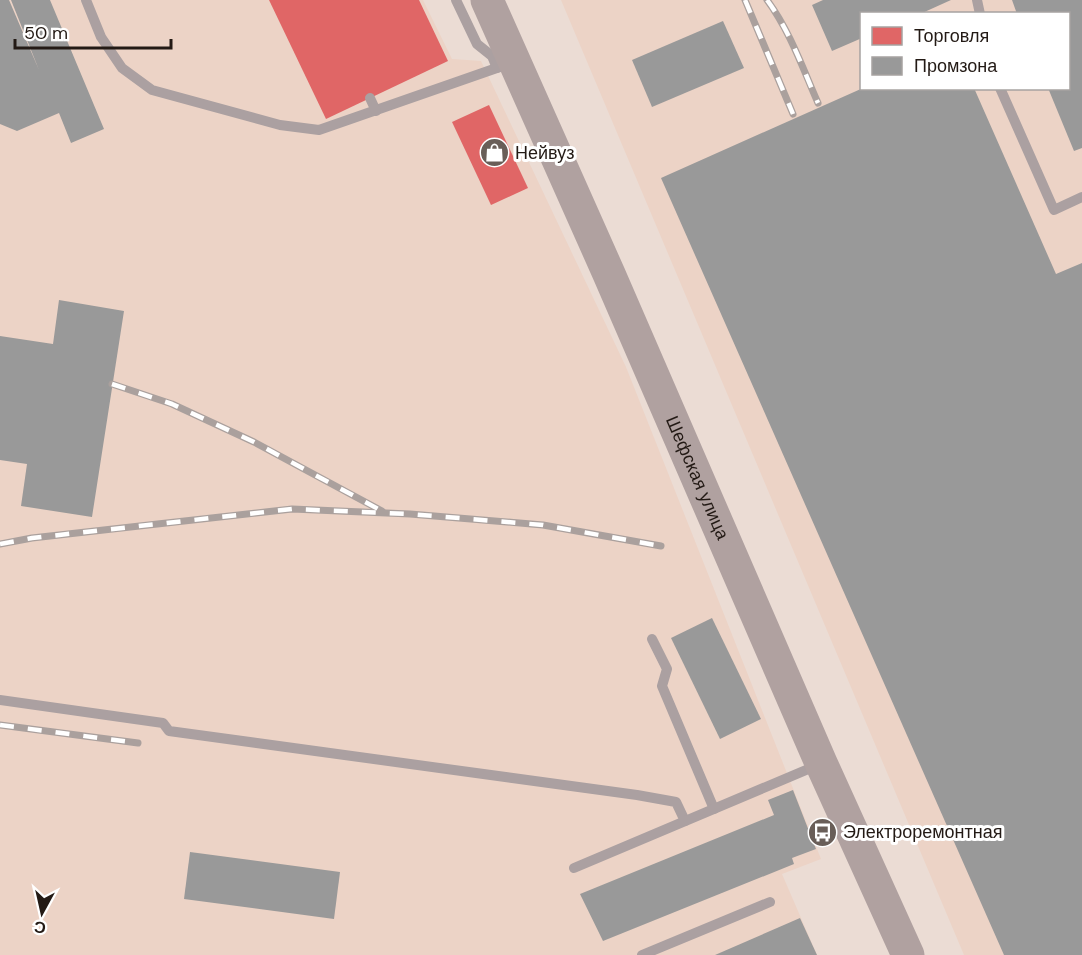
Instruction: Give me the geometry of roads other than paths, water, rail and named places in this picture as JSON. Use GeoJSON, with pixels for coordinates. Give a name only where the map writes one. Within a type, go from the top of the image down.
{"type":"FeatureCollection","features":[{"type":"Feature","properties":{"kind":"main road","name":"Шефская улица"},"geometry":{"type":"LineString","coordinates":[[487,0],[506,65],[628,316],[821,763],[908,955]]}},
{"type":"Feature","properties":{"kind":"lane"},"geometry":{"type":"LineString","coordinates":[[86,0],[102,37],[122,68],[152,90],[280,126],[319,130],[506,65]]}},
{"type":"Feature","properties":{"kind":"lane"},"geometry":{"type":"LineString","coordinates":[[456,0],[477,44],[506,65]]}},
{"type":"Feature","properties":{"kind":"lane"},"geometry":{"type":"LineString","coordinates":[[1001,90],[1054,210],[1082,197]]}},
{"type":"Feature","properties":{"kind":"lane"},"geometry":{"type":"LineString","coordinates":[[370,98],[376,111]]}},
{"type":"Feature","properties":{"kind":"lane"},"geometry":{"type":"LineString","coordinates":[[652,639],[667,669],[662,686],[714,809]]}},
{"type":"Feature","properties":{"kind":"lane"},"geometry":{"type":"LineString","coordinates":[[0,700],[163,723],[169,731],[637,795],[676,802],[685,821]]}},
{"type":"Feature","properties":{"kind":"lane"},"geometry":{"type":"LineString","coordinates":[[574,868],[821,763]]}},
{"type":"Feature","properties":{"kind":"lane"},"geometry":{"type":"LineString","coordinates":[[642,955],[770,902]]}},
{"type":"Feature","properties":{"kind":"railway"},"geometry":{"type":"LineString","coordinates":[[745,0],[793,114]]}},
{"type":"Feature","properties":{"kind":"railway"},"geometry":{"type":"LineString","coordinates":[[767,0],[789,37],[818,103]]}},
{"type":"Feature","properties":{"kind":"railway"},"geometry":{"type":"LineString","coordinates":[[112,384],[172,404],[254,442],[382,511]]}},
{"type":"Feature","properties":{"kind":"railway"},"geometry":{"type":"LineString","coordinates":[[0,544],[32,538],[292,509],[410,514],[543,525],[661,546]]}},
{"type":"Feature","properties":{"kind":"railway"},"geometry":{"type":"LineString","coordinates":[[0,725],[138,743]]}},
{"type":"Feature","properties":{"kind":"place","name":"Нейвуз"},"geometry":{"type":"Point","coordinates":[494,153]}},
{"type":"Feature","properties":{"kind":"place","name":"Электроремонтная"},"geometry":{"type":"Point","coordinates":[822,832]}}]}
